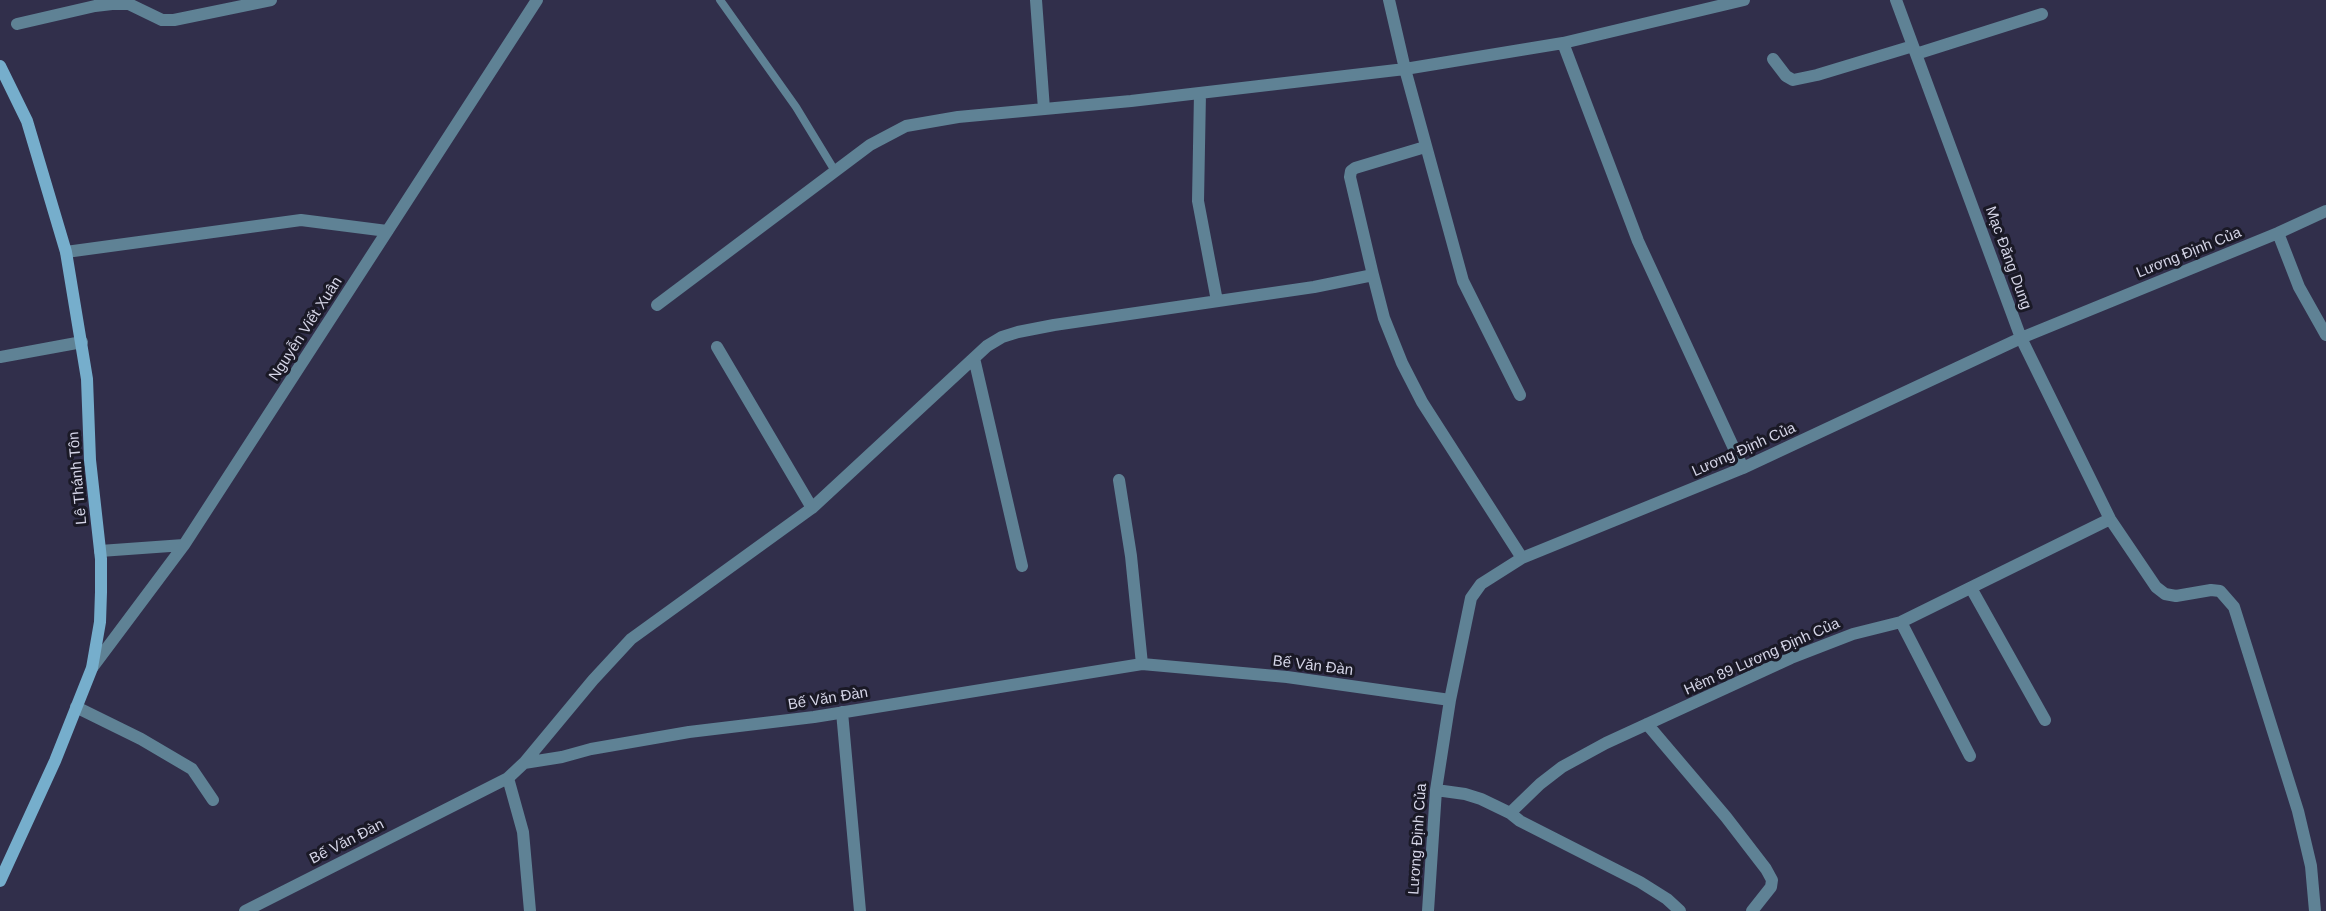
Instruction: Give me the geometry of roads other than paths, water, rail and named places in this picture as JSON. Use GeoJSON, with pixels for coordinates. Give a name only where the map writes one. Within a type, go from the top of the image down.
{"type":"FeatureCollection","features":[{"type":"Feature","properties":{"kind":"main road","name":"Lê Thánh Tôn"},"geometry":{"type":"LineString","coordinates":[[0,66],[27,121],[66,252],[87,379],[90,460],[100,551],[100,622],[92,668],[55,761],[0,881]]}},
{"type":"Feature","properties":{"kind":"street"},"geometry":{"type":"LineString","coordinates":[[17,24],[112,4],[129,4],[162,20],[174,20],[271,0]]}},
{"type":"Feature","properties":{"kind":"street","name":"Nguyễn Viết Xuân"},"geometry":{"type":"LineString","coordinates":[[92,668],[184,545],[537,0]]}},
{"type":"Feature","properties":{"kind":"street"},"geometry":{"type":"LineString","coordinates":[[1036,0],[1044,109]]}},
{"type":"Feature","properties":{"kind":"street"},"geometry":{"type":"LineString","coordinates":[[1389,0],[1425,147],[1462,281],[1520,395]]}},
{"type":"Feature","properties":{"kind":"street"},"geometry":{"type":"LineString","coordinates":[[657,304],[870,145],[906,126],[958,117],[1200,93],[1405,69],[1563,43],[1744,0]]}},
{"type":"Feature","properties":{"kind":"street","name":"Mạc Đăng Dung"},"geometry":{"type":"LineString","coordinates":[[1896,0],[2021,338],[2110,519],[2156,587],[2165,594],[2176,596],[2211,590],[2220,591],[2234,607],[2301,820],[2311,866],[2315,911]]}},
{"type":"Feature","properties":{"kind":"street"},"geometry":{"type":"LineString","coordinates":[[1773,59],[1786,76],[1793,80],[1915,50],[2042,14]]}},
{"type":"Feature","properties":{"kind":"street"},"geometry":{"type":"LineString","coordinates":[[1563,43],[1638,241],[1743,468]]}},
{"type":"Feature","properties":{"kind":"street"},"geometry":{"type":"LineString","coordinates":[[1200,93],[1198,201],[1217,301]]}},
{"type":"Feature","properties":{"kind":"street"},"geometry":{"type":"LineString","coordinates":[[1425,147],[1355,168],[1351,171],[1350,177],[1373,274],[1388,327],[1402,363],[1422,402],[1522,558]]}},
{"type":"Feature","properties":{"kind":"street","name":"Lương Định Của"},"geometry":{"type":"LineString","coordinates":[[1428,911],[1436,790],[1450,700],[1470,598],[1481,584],[1522,558],[1743,468],[2021,338],[2278,233],[2326,211]]}},
{"type":"Feature","properties":{"kind":"street"},"geometry":{"type":"LineString","coordinates":[[66,252],[301,220],[387,231]]}},
{"type":"Feature","properties":{"kind":"street"},"geometry":{"type":"LineString","coordinates":[[2278,233],[2299,287],[2326,335]]}},
{"type":"Feature","properties":{"kind":"street"},"geometry":{"type":"LineString","coordinates":[[524,764],[593,680],[631,639],[812,508],[994,342],[1018,332],[1054,325],[1314,287],[1373,274]]}},
{"type":"Feature","properties":{"kind":"street"},"geometry":{"type":"LineString","coordinates":[[0,357],[82,342]]}},
{"type":"Feature","properties":{"kind":"street"},"geometry":{"type":"LineString","coordinates":[[717,347],[812,508]]}},
{"type":"Feature","properties":{"kind":"street"},"geometry":{"type":"LineString","coordinates":[[974,358],[1022,566]]}},
{"type":"Feature","properties":{"kind":"street"},"geometry":{"type":"LineString","coordinates":[[1119,480],[1131,556],[1142,664]]}},
{"type":"Feature","properties":{"kind":"street","name":"Hẻm 89 Lương Định Của"},"geometry":{"type":"LineString","coordinates":[[1510,813],[1540,784],[1562,767],[1589,751],[1791,658],[1853,634],[1900,622],[2110,519]]}},
{"type":"Feature","properties":{"kind":"street"},"geometry":{"type":"LineString","coordinates":[[100,551],[184,545]]}},
{"type":"Feature","properties":{"kind":"street"},"geometry":{"type":"LineString","coordinates":[[1971,588],[2044,720]]}},
{"type":"Feature","properties":{"kind":"street"},"geometry":{"type":"LineString","coordinates":[[1900,622],[1970,756]]}},
{"type":"Feature","properties":{"kind":"street","name":"Bế Văn Đàn"},"geometry":{"type":"LineString","coordinates":[[245,911],[508,778],[524,764],[591,749],[689,732],[842,712],[1142,664],[1287,678],[1450,700]]}},
{"type":"Feature","properties":{"kind":"street"},"geometry":{"type":"LineString","coordinates":[[76,707],[141,739],[192,769],[213,800]]}},
{"type":"Feature","properties":{"kind":"street"},"geometry":{"type":"LineString","coordinates":[[842,712],[860,911]]}},
{"type":"Feature","properties":{"kind":"street"},"geometry":{"type":"LineString","coordinates":[[1647,724],[1726,817],[1766,869],[1772,880],[1771,887],[1752,911]]}},
{"type":"Feature","properties":{"kind":"street"},"geometry":{"type":"LineString","coordinates":[[508,778],[523,832],[530,911]]}},
{"type":"Feature","properties":{"kind":"street"},"geometry":{"type":"LineString","coordinates":[[1436,790],[1473,796],[1510,813],[1520,821],[1640,882],[1667,899],[1680,911]]}},
{"type":"Feature","properties":{"kind":"lane"},"geometry":{"type":"LineString","coordinates":[[720,0],[796,107],[835,171]]}}]}
